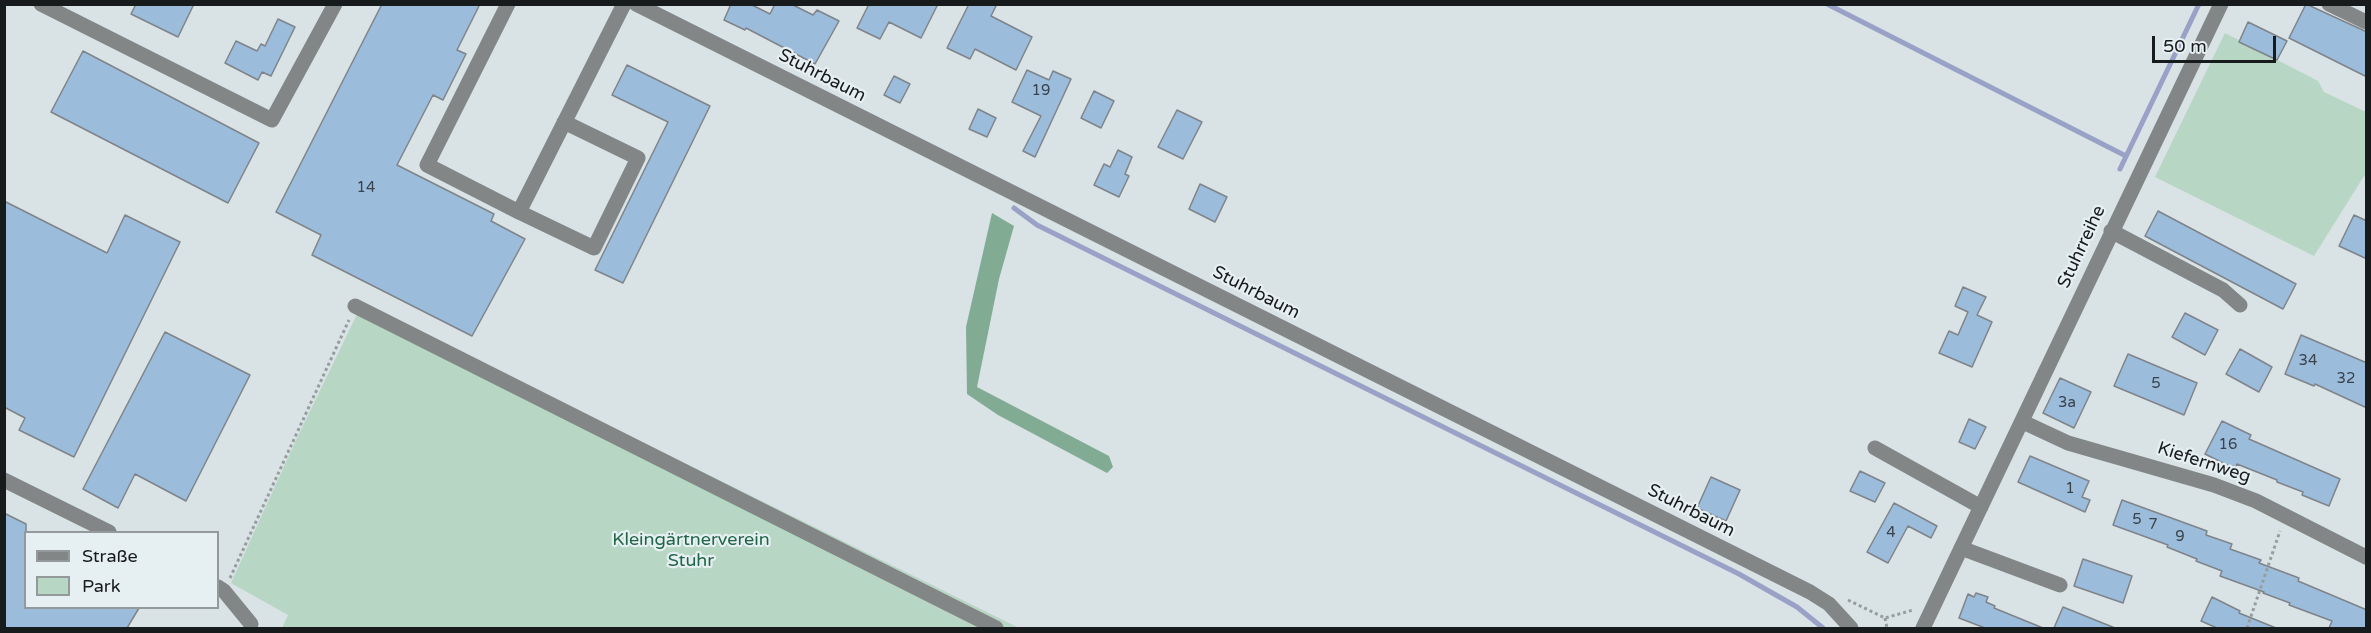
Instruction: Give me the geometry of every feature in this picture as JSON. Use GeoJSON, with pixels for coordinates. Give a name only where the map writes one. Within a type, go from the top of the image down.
{"type":"FeatureCollection","features":[{"type":"Feature","properties":{"kind":"street"},"geometry":{"type":"LineString","coordinates":[[41,4],[272,120],[335,4]]}},
{"type":"Feature","properties":{"kind":"street"},"geometry":{"type":"LineString","coordinates":[[508,4],[427,165],[594,248],[638,158],[564,122]]}},
{"type":"Feature","properties":{"kind":"street"},"geometry":{"type":"LineString","coordinates":[[519,212],[624,4]]}},
{"type":"Feature","properties":{"kind":"street","name":"Stuhrbaum"},"geometry":{"type":"LineString","coordinates":[[636,4],[1810,592],[1828,604],[1851,628]]}},
{"type":"Feature","properties":{"kind":"street","name":"Stuhrreihe"},"geometry":{"type":"LineString","coordinates":[[1923,628],[2221,4]]}},
{"type":"Feature","properties":{"kind":"street"},"geometry":{"type":"LineString","coordinates":[[2330,4],[2367,22]]}},
{"type":"Feature","properties":{"kind":"street"},"geometry":{"type":"LineString","coordinates":[[2111,231],[2223,290],[2240,305]]}},
{"type":"Feature","properties":{"kind":"street"},"geometry":{"type":"LineString","coordinates":[[355,306],[996,628]]}},
{"type":"Feature","properties":{"kind":"street","name":"Kiefernweg"},"geometry":{"type":"LineString","coordinates":[[2023,422],[2068,443],[2214,485],[2256,501],[2367,557]]}},
{"type":"Feature","properties":{"kind":"street"},"geometry":{"type":"LineString","coordinates":[[1875,448],[1981,507]]}},
{"type":"Feature","properties":{"kind":"street"},"geometry":{"type":"LineString","coordinates":[[4,480],[107,531]]}},
{"type":"Feature","properties":{"kind":"street"},"geometry":{"type":"LineString","coordinates":[[1960,548],[2060,585]]}},
{"type":"Feature","properties":{"kind":"street"},"geometry":{"type":"LineString","coordinates":[[221,589],[251,624]]}},
{"type":"Feature","properties":{"kind":"path"},"geometry":{"type":"LineString","coordinates":[[221,589],[355,306]]}},
{"type":"Feature","properties":{"kind":"path"},"geometry":{"type":"LineString","coordinates":[[2247,628],[2286,516]]}},
{"type":"Feature","properties":{"kind":"path"},"geometry":{"type":"LineString","coordinates":[[1828,604],[1834,593],[1885,618],[1935,603]]}},
{"type":"Feature","properties":{"kind":"path"},"geometry":{"type":"LineString","coordinates":[[1885,618],[1887,628]]}},
{"type":"Feature","properties":{"kind":"green space"},"geometry":{"type":"Polygon","coordinates":[[[2225,33],[2318,81],[2324,92],[2366,112],[2366,177],[2364,176],[2314,256],[2155,177],[2225,33]]]}},
{"type":"Feature","properties":{"kind":"green space"},"geometry":{"type":"Polygon","coordinates":[[[992,213],[1014,226],[999,279],[977,387],[1109,456],[1113,467],[1107,473],[998,415],[967,394],[966,327],[992,213]]]}},
{"type":"Feature","properties":{"kind":"green space","name":"Kleingärtnerverein Stuhr"},"geometry":{"type":"Polygon","coordinates":[[[361,306],[391,318],[1019,628],[282,628],[288,615],[231,583],[297,438],[361,306]]]}},
{"type":"Feature","properties":{"kind":"building"},"geometry":{"type":"Polygon","coordinates":[[[136,4],[194,4],[178,37],[131,14],[136,4]]]}},
{"type":"Feature","properties":{"kind":"building"},"geometry":{"type":"Polygon","coordinates":[[[382,4],[480,4],[457,50],[466,54],[443,100],[433,95],[397,165],[494,214],[491,221],[525,239],[472,336],[312,255],[321,235],[276,212],[382,4]]]}},
{"type":"Feature","properties":{"kind":"building"},"geometry":{"type":"Polygon","coordinates":[[[731,4],[750,4],[770,14],[775,4],[791,4],[813,15],[817,10],[839,21],[815,64],[746,28],[745,30],[724,20],[731,4]]]}},
{"type":"Feature","properties":{"kind":"building"},"geometry":{"type":"Polygon","coordinates":[[[869,4],[938,4],[921,38],[889,22],[880,39],[857,28],[869,4]]]}},
{"type":"Feature","properties":{"kind":"building"},"geometry":{"type":"Polygon","coordinates":[[[969,4],[997,4],[991,16],[1032,37],[1016,70],[975,49],[970,59],[947,48],[969,4]]]}},
{"type":"Feature","properties":{"kind":"building"},"geometry":{"type":"Polygon","coordinates":[[[2306,4],[2367,32],[2367,77],[2289,38],[2306,4]]]}},
{"type":"Feature","properties":{"kind":"building"},"geometry":{"type":"Polygon","coordinates":[[[278,19],[295,27],[271,76],[262,72],[258,80],[225,63],[236,41],[257,51],[261,44],[265,46],[278,19]]]}},
{"type":"Feature","properties":{"kind":"building"},"geometry":{"type":"Polygon","coordinates":[[[2248,22],[2287,41],[2277,60],[2239,42],[2248,22]]]}},
{"type":"Feature","properties":{"kind":"building"},"geometry":{"type":"Polygon","coordinates":[[[83,51],[259,143],[228,203],[51,112],[83,51]]]}},
{"type":"Feature","properties":{"kind":"building"},"geometry":{"type":"Polygon","coordinates":[[[627,65],[710,106],[623,283],[595,270],[668,122],[612,95],[627,65]]]}},
{"type":"Feature","properties":{"kind":"building"},"geometry":{"type":"Polygon","coordinates":[[[1027,70],[1049,80],[1053,71],[1071,79],[1035,157],[1023,151],[1041,116],[1012,102],[1027,70]]]}},
{"type":"Feature","properties":{"kind":"building"},"geometry":{"type":"Polygon","coordinates":[[[894,76],[910,84],[900,103],[884,95],[894,76]]]}},
{"type":"Feature","properties":{"kind":"building"},"geometry":{"type":"Polygon","coordinates":[[[1094,91],[1114,101],[1101,128],[1081,118],[1094,91]]]}},
{"type":"Feature","properties":{"kind":"building"},"geometry":{"type":"Polygon","coordinates":[[[978,109],[996,118],[987,137],[969,129],[978,109]]]}},
{"type":"Feature","properties":{"kind":"building"},"geometry":{"type":"Polygon","coordinates":[[[1177,110],[1202,122],[1183,159],[1158,147],[1177,110]]]}},
{"type":"Feature","properties":{"kind":"building"},"geometry":{"type":"Polygon","coordinates":[[[1118,150],[1132,157],[1125,174],[1129,176],[1119,197],[1094,185],[1104,164],[1110,167],[1118,150]]]}},
{"type":"Feature","properties":{"kind":"building"},"geometry":{"type":"Polygon","coordinates":[[[1200,184],[1227,197],[1215,222],[1189,209],[1200,184]]]}},
{"type":"Feature","properties":{"kind":"building"},"geometry":{"type":"Polygon","coordinates":[[[4,201],[107,253],[125,215],[180,242],[74,457],[19,430],[25,418],[4,407],[4,201]]]}},
{"type":"Feature","properties":{"kind":"building"},"geometry":{"type":"Polygon","coordinates":[[[2158,211],[2296,284],[2283,309],[2145,236],[2158,211]]]}},
{"type":"Feature","properties":{"kind":"building"},"geometry":{"type":"Polygon","coordinates":[[[2354,215],[2367,221],[2367,259],[2339,246],[2354,215]]]}},
{"type":"Feature","properties":{"kind":"building"},"geometry":{"type":"Polygon","coordinates":[[[1963,287],[1986,297],[1977,315],[1992,322],[1972,367],[1939,353],[1949,331],[1958,335],[1968,312],[1955,306],[1963,287]]]}},
{"type":"Feature","properties":{"kind":"building"},"geometry":{"type":"Polygon","coordinates":[[[2185,313],[2218,330],[2205,355],[2172,337],[2185,313]]]}},
{"type":"Feature","properties":{"kind":"building"},"geometry":{"type":"Polygon","coordinates":[[[165,332],[250,375],[186,501],[135,474],[118,508],[83,489],[165,332]]]}},
{"type":"Feature","properties":{"kind":"building"},"geometry":{"type":"Polygon","coordinates":[[[2301,335],[2367,363],[2367,408],[2315,384],[2314,386],[2285,374],[2301,335]]]}},
{"type":"Feature","properties":{"kind":"building"},"geometry":{"type":"Polygon","coordinates":[[[2240,349],[2272,367],[2259,392],[2226,374],[2240,349]]]}},
{"type":"Feature","properties":{"kind":"building"},"geometry":{"type":"Polygon","coordinates":[[[2128,354],[2197,383],[2184,415],[2114,386],[2128,354]]]}},
{"type":"Feature","properties":{"kind":"building"},"geometry":{"type":"Polygon","coordinates":[[[2060,378],[2091,392],[2074,428],[2043,413],[2060,378]]]}},
{"type":"Feature","properties":{"kind":"building"},"geometry":{"type":"Polygon","coordinates":[[[1969,419],[1986,427],[1975,449],[1959,442],[1969,419]]]}},
{"type":"Feature","properties":{"kind":"building"},"geometry":{"type":"Polygon","coordinates":[[[2222,421],[2251,435],[2249,439],[2340,479],[2329,506],[2302,495],[2303,492],[2277,482],[2277,480],[2237,464],[2235,469],[2205,454],[2222,421]]]}},
{"type":"Feature","properties":{"kind":"building"},"geometry":{"type":"Polygon","coordinates":[[[2030,456],[2089,481],[2082,497],[2090,500],[2085,512],[2018,482],[2030,456]]]}},
{"type":"Feature","properties":{"kind":"building"},"geometry":{"type":"Polygon","coordinates":[[[1860,471],[1885,483],[1875,502],[1850,491],[1860,471]]]}},
{"type":"Feature","properties":{"kind":"building"},"geometry":{"type":"Polygon","coordinates":[[[1711,477],[1740,490],[1726,521],[1697,508],[1711,477]]]}},
{"type":"Feature","properties":{"kind":"building"},"geometry":{"type":"Polygon","coordinates":[[[2122,500],[2207,531],[2206,535],[2232,544],[2230,549],[2261,560],[2259,563],[2299,578],[2298,581],[2367,610],[2367,628],[2329,628],[2332,621],[2220,576],[2222,571],[2196,561],[2197,559],[2167,547],[2168,545],[2113,525],[2122,500]]]}},
{"type":"Feature","properties":{"kind":"building"},"geometry":{"type":"Polygon","coordinates":[[[1894,503],[1937,526],[1931,538],[1908,526],[1888,563],[1867,552],[1894,503]]]}},
{"type":"Feature","properties":{"kind":"building"},"geometry":{"type":"Polygon","coordinates":[[[4,513],[26,524],[26,531],[24,531],[24,609],[138,609],[127,628],[4,628],[4,513]]]}},
{"type":"Feature","properties":{"kind":"building"},"geometry":{"type":"Polygon","coordinates":[[[2083,559],[2132,576],[2123,603],[2074,586],[2083,559]]]}},
{"type":"Feature","properties":{"kind":"building"},"geometry":{"type":"Polygon","coordinates":[[[1976,593],[1988,597],[1986,602],[1995,606],[1994,608],[2043,628],[1985,628],[1959,618],[1968,594],[1974,597],[1976,593]]]}},
{"type":"Feature","properties":{"kind":"building"},"geometry":{"type":"Polygon","coordinates":[[[2212,597],[2240,611],[2239,613],[2276,628],[2217,628],[2201,621],[2212,597]]]}},
{"type":"Feature","properties":{"kind":"building"},"geometry":{"type":"Polygon","coordinates":[[[2063,607],[2115,628],[2054,628],[2063,607]]]}},
{"type":"Feature","properties":{"kind":"waterway"},"geometry":{"type":"LineString","coordinates":[[1827,4],[2126,156]]}},
{"type":"Feature","properties":{"kind":"waterway"},"geometry":{"type":"LineString","coordinates":[[2120,169],[2199,4]]}},
{"type":"Feature","properties":{"kind":"waterway"},"geometry":{"type":"LineString","coordinates":[[1014,208],[1037,225],[1739,574],[1797,607],[1823,628]]}}]}
